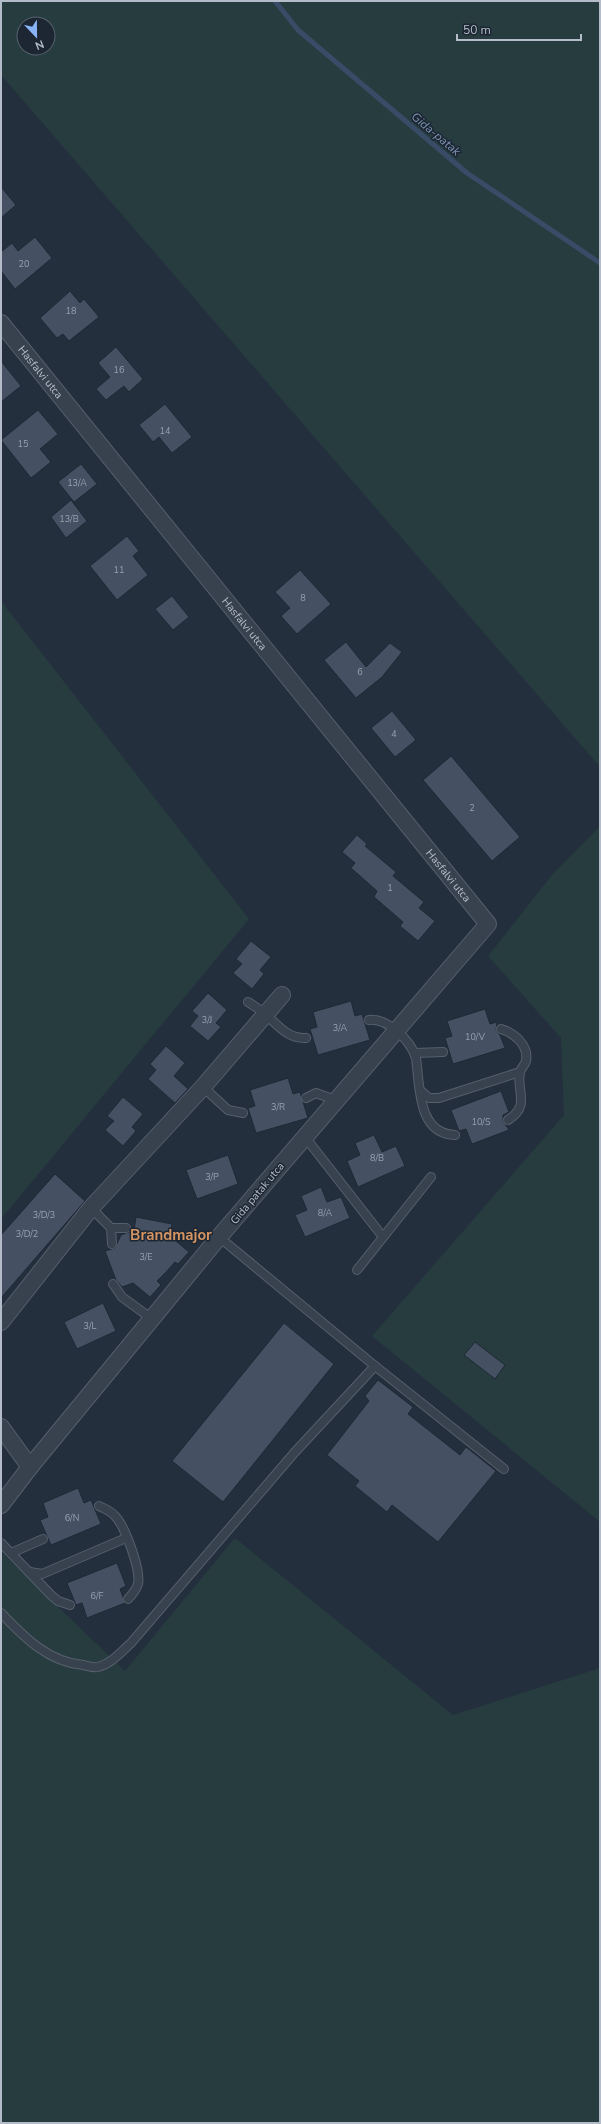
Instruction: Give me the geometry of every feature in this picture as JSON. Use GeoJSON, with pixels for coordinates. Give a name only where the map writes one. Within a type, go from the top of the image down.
{"type":"FeatureCollection","features":[{"type":"Feature","properties":{"kind":"street","name":"Hasfalvi utca"},"geometry":{"type":"LineString","coordinates":[[1,322],[488,924]]}},
{"type":"Feature","properties":{"kind":"street","name":"Gida patak utca"},"geometry":{"type":"LineString","coordinates":[[1,1505],[30,1467],[219,1237],[335,1100],[397,1031],[488,924]]}},
{"type":"Feature","properties":{"kind":"street"},"geometry":{"type":"LineString","coordinates":[[1,1322],[91,1208],[202,1087],[282,995]]}},
{"type":"Feature","properties":{"kind":"street"},"geometry":{"type":"LineString","coordinates":[[1,1427],[30,1467]]}},
{"type":"Feature","properties":{"kind":"lane"},"geometry":{"type":"LineString","coordinates":[[248,1002],[265,1013],[287,1034],[295,1038],[306,1038]]}},
{"type":"Feature","properties":{"kind":"lane"},"geometry":{"type":"LineString","coordinates":[[370,1020],[380,1021],[397,1031],[415,1054],[421,1091],[422,1110],[427,1119],[445,1133],[455,1135]]}},
{"type":"Feature","properties":{"kind":"lane"},"geometry":{"type":"LineString","coordinates":[[501,1029],[512,1033],[525,1050],[526,1060],[520,1072],[520,1106],[516,1114],[508,1120]]}},
{"type":"Feature","properties":{"kind":"lane"},"geometry":{"type":"LineString","coordinates":[[415,1054],[443,1052]]}},
{"type":"Feature","properties":{"kind":"lane"},"geometry":{"type":"LineString","coordinates":[[421,1091],[429,1098],[439,1098],[520,1072]]}},
{"type":"Feature","properties":{"kind":"lane"},"geometry":{"type":"LineString","coordinates":[[202,1087],[228,1110],[243,1112]]}},
{"type":"Feature","properties":{"kind":"lane"},"geometry":{"type":"LineString","coordinates":[[306,1098],[316,1093],[335,1100]]}},
{"type":"Feature","properties":{"kind":"lane"},"geometry":{"type":"LineString","coordinates":[[305,1137],[383,1238]]}},
{"type":"Feature","properties":{"kind":"lane"},"geometry":{"type":"LineString","coordinates":[[357,1270],[431,1177]]}},
{"type":"Feature","properties":{"kind":"lane"},"geometry":{"type":"LineString","coordinates":[[91,1208],[112,1228],[126,1228]]}},
{"type":"Feature","properties":{"kind":"lane"},"geometry":{"type":"LineString","coordinates":[[112,1228],[112,1244]]}},
{"type":"Feature","properties":{"kind":"lane"},"geometry":{"type":"LineString","coordinates":[[219,1237],[375,1366],[504,1469]]}},
{"type":"Feature","properties":{"kind":"lane"},"geometry":{"type":"LineString","coordinates":[[113,1284],[122,1297],[152,1319]]}},
{"type":"Feature","properties":{"kind":"lane"},"geometry":{"type":"LineString","coordinates":[[1,1613],[28,1640],[44,1652],[63,1661],[97,1667],[112,1660],[130,1643],[296,1452],[375,1366]]}},
{"type":"Feature","properties":{"kind":"lane"},"geometry":{"type":"LineString","coordinates":[[99,1506],[116,1517],[126,1538],[138,1577],[136,1589],[128,1599]]}},
{"type":"Feature","properties":{"kind":"lane"},"geometry":{"type":"LineString","coordinates":[[30,1572],[42,1574],[126,1538]]}},
{"type":"Feature","properties":{"kind":"lane"},"geometry":{"type":"LineString","coordinates":[[11,1553],[43,1539]]}},
{"type":"Feature","properties":{"kind":"lane"},"geometry":{"type":"LineString","coordinates":[[1,1543],[58,1601],[70,1605]]}},
{"type":"Feature","properties":{"kind":"green space"},"geometry":{"type":"Polygon","coordinates":[[[1,1],[600,1],[600,767],[1,75],[1,1]]]}},
{"type":"Feature","properties":{"kind":"green space"},"geometry":{"type":"Polygon","coordinates":[[[1,601],[249,919],[1,1219],[1,601]]]}},
{"type":"Feature","properties":{"kind":"green space"},"geometry":{"type":"Polygon","coordinates":[[[600,826],[600,1522],[372,1336],[564,1115],[561,1038],[488,956],[552,875],[600,826]]]}},
{"type":"Feature","properties":{"kind":"green space"},"geometry":{"type":"Polygon","coordinates":[[[235,1538],[453,1715],[600,1668],[600,2123],[1,2123],[1,1552],[125,1671],[235,1538]]]}},
{"type":"Feature","properties":{"kind":"building"},"geometry":{"type":"Polygon","coordinates":[[[1,187],[16,205],[1,218],[1,187]]]}},
{"type":"Feature","properties":{"kind":"building"},"geometry":{"type":"Polygon","coordinates":[[[35,237],[52,258],[15,289],[1,271],[1,252],[12,243],[18,251],[35,237]]]}},
{"type":"Feature","properties":{"kind":"building"},"geometry":{"type":"Polygon","coordinates":[[[70,291],[80,303],[84,299],[99,317],[69,341],[63,334],[57,338],[40,318],[70,291]]]}},
{"type":"Feature","properties":{"kind":"building"},"geometry":{"type":"Polygon","coordinates":[[[116,347],[143,379],[129,392],[124,386],[106,400],[96,389],[110,377],[98,363],[116,347]]]}},
{"type":"Feature","properties":{"kind":"building"},"geometry":{"type":"Polygon","coordinates":[[[1,361],[21,386],[1,402],[1,361]]]}},
{"type":"Feature","properties":{"kind":"building"},"geometry":{"type":"Polygon","coordinates":[[[165,404],[192,437],[172,453],[159,437],[153,442],[139,425],[165,404]]]}},
{"type":"Feature","properties":{"kind":"building"},"geometry":{"type":"Polygon","coordinates":[[[38,410],[58,434],[40,449],[51,462],[31,478],[1,440],[38,410]]]}},
{"type":"Feature","properties":{"kind":"building"},"geometry":{"type":"Polygon","coordinates":[[[81,464],[97,484],[74,502],[58,482],[81,464]]]}},
{"type":"Feature","properties":{"kind":"building"},"geometry":{"type":"Polygon","coordinates":[[[71,500],[87,521],[66,538],[51,517],[71,500]]]}},
{"type":"Feature","properties":{"kind":"building"},"geometry":{"type":"Polygon","coordinates":[[[127,536],[139,551],[133,556],[148,575],[117,600],[90,566],[127,536]]]}},
{"type":"Feature","properties":{"kind":"building"},"geometry":{"type":"Polygon","coordinates":[[[300,570],[331,604],[297,634],[281,616],[290,608],[275,592],[300,570]]]}},
{"type":"Feature","properties":{"kind":"building"},"geometry":{"type":"Polygon","coordinates":[[[172,596],[189,617],[173,630],[155,609],[172,596]]]}},
{"type":"Feature","properties":{"kind":"building"},"geometry":{"type":"Polygon","coordinates":[[[346,642],[366,667],[390,643],[402,652],[382,677],[356,698],[324,660],[346,642]]]}},
{"type":"Feature","properties":{"kind":"building"},"geometry":{"type":"Polygon","coordinates":[[[392,711],[416,740],[395,757],[371,728],[392,711]]]}},
{"type":"Feature","properties":{"kind":"building"},"geometry":{"type":"Polygon","coordinates":[[[451,756],[520,837],[492,861],[423,780],[451,756]]]}},
{"type":"Feature","properties":{"kind":"building"},"geometry":{"type":"Polygon","coordinates":[[[357,835],[367,844],[365,846],[396,872],[393,876],[424,902],[419,908],[435,921],[418,941],[400,926],[403,922],[374,897],[377,891],[351,868],[355,863],[342,852],[357,835]]]}},
{"type":"Feature","properties":{"kind":"building"},"geometry":{"type":"Polygon","coordinates":[[[251,941],[271,957],[260,970],[264,974],[252,989],[233,973],[242,964],[236,959],[251,941]]]}},
{"type":"Feature","properties":{"kind":"building"},"geometry":{"type":"Polygon","coordinates":[[[208,993],[227,1010],[216,1023],[221,1027],[208,1041],[190,1026],[198,1016],[192,1011],[208,993]]]}},
{"type":"Feature","properties":{"kind":"building"},"geometry":{"type":"Polygon","coordinates":[[[351,1001],[355,1016],[362,1014],[370,1040],[318,1055],[310,1029],[317,1027],[313,1012],[351,1001]]]}},
{"type":"Feature","properties":{"kind":"building"},"geometry":{"type":"Polygon","coordinates":[[[485,1009],[490,1024],[497,1022],[496,1030],[500,1035],[505,1048],[453,1064],[445,1038],[452,1036],[447,1021],[485,1009]]]}},
{"type":"Feature","properties":{"kind":"building"},"geometry":{"type":"Polygon","coordinates":[[[166,1046],[185,1063],[174,1076],[188,1089],[175,1103],[148,1079],[156,1070],[150,1064],[166,1046]]]}},
{"type":"Feature","properties":{"kind":"building"},"geometry":{"type":"Polygon","coordinates":[[[288,1078],[293,1094],[300,1092],[308,1118],[256,1133],[248,1108],[255,1106],[250,1090],[288,1078]]]}},
{"type":"Feature","properties":{"kind":"building"},"geometry":{"type":"Polygon","coordinates":[[[501,1091],[509,1112],[503,1115],[503,1121],[509,1130],[472,1144],[466,1129],[459,1131],[451,1110],[501,1091]]]}},
{"type":"Feature","properties":{"kind":"building"},"geometry":{"type":"Polygon","coordinates":[[[123,1097],[143,1114],[132,1127],[136,1131],[123,1146],[105,1130],[114,1121],[107,1116],[123,1097]]]}},
{"type":"Feature","properties":{"kind":"building"},"geometry":{"type":"Polygon","coordinates":[[[374,1135],[382,1152],[396,1146],[405,1166],[358,1187],[347,1161],[360,1155],[355,1143],[374,1135]]]}},
{"type":"Feature","properties":{"kind":"building"},"geometry":{"type":"Polygon","coordinates":[[[228,1155],[238,1184],[197,1199],[186,1170],[228,1155]]]}},
{"type":"Feature","properties":{"kind":"building"},"geometry":{"type":"Polygon","coordinates":[[[55,1174],[85,1201],[1,1298],[1,1235],[55,1174]]]}},
{"type":"Feature","properties":{"kind":"building"},"geometry":{"type":"Polygon","coordinates":[[[321,1187],[327,1202],[341,1197],[350,1218],[305,1237],[295,1215],[307,1210],[301,1196],[321,1187]]]}},
{"type":"Feature","properties":{"kind":"building"},"geometry":{"type":"Polygon","coordinates":[[[136,1217],[172,1224],[170,1236],[189,1252],[178,1264],[175,1262],[157,1281],[161,1285],[150,1297],[133,1283],[122,1287],[116,1280],[105,1251],[115,1248],[121,1235],[134,1230],[136,1217]]]}},
{"type":"Feature","properties":{"kind":"building"},"geometry":{"type":"Polygon","coordinates":[[[103,1303],[116,1331],[77,1349],[64,1322],[103,1303]]]}},
{"type":"Feature","properties":{"kind":"building"},"geometry":{"type":"Polygon","coordinates":[[[284,1323],[334,1364],[223,1502],[172,1461],[284,1323]]]}},
{"type":"Feature","properties":{"kind":"building"},"geometry":{"type":"Polygon","coordinates":[[[475,1342],[505,1365],[495,1379],[464,1355],[475,1342]]]}},
{"type":"Feature","properties":{"kind":"building"},"geometry":{"type":"Polygon","coordinates":[[[378,1380],[413,1407],[408,1414],[460,1455],[466,1447],[496,1471],[438,1542],[392,1505],[387,1512],[355,1486],[359,1481],[327,1455],[369,1401],[365,1396],[378,1380]]]}},
{"type":"Feature","properties":{"kind":"building"},"geometry":{"type":"Polygon","coordinates":[[[78,1488],[84,1503],[91,1500],[101,1524],[51,1545],[40,1520],[48,1517],[43,1503],[78,1488]]]}},
{"type":"Feature","properties":{"kind":"building"},"geometry":{"type":"Polygon","coordinates":[[[117,1563],[126,1586],[120,1589],[125,1603],[87,1618],[82,1603],[76,1605],[67,1583],[117,1563]]]}},
{"type":"Feature","properties":{"kind":"waterway","name":"Gida-patak"},"geometry":{"type":"LineString","coordinates":[[275,1],[298,30],[467,173],[600,263]]}},
{"type":"Feature","properties":{"kind":"district","name":"Brandmajor"},"geometry":{"type":"Point","coordinates":[171,1235]}}]}
